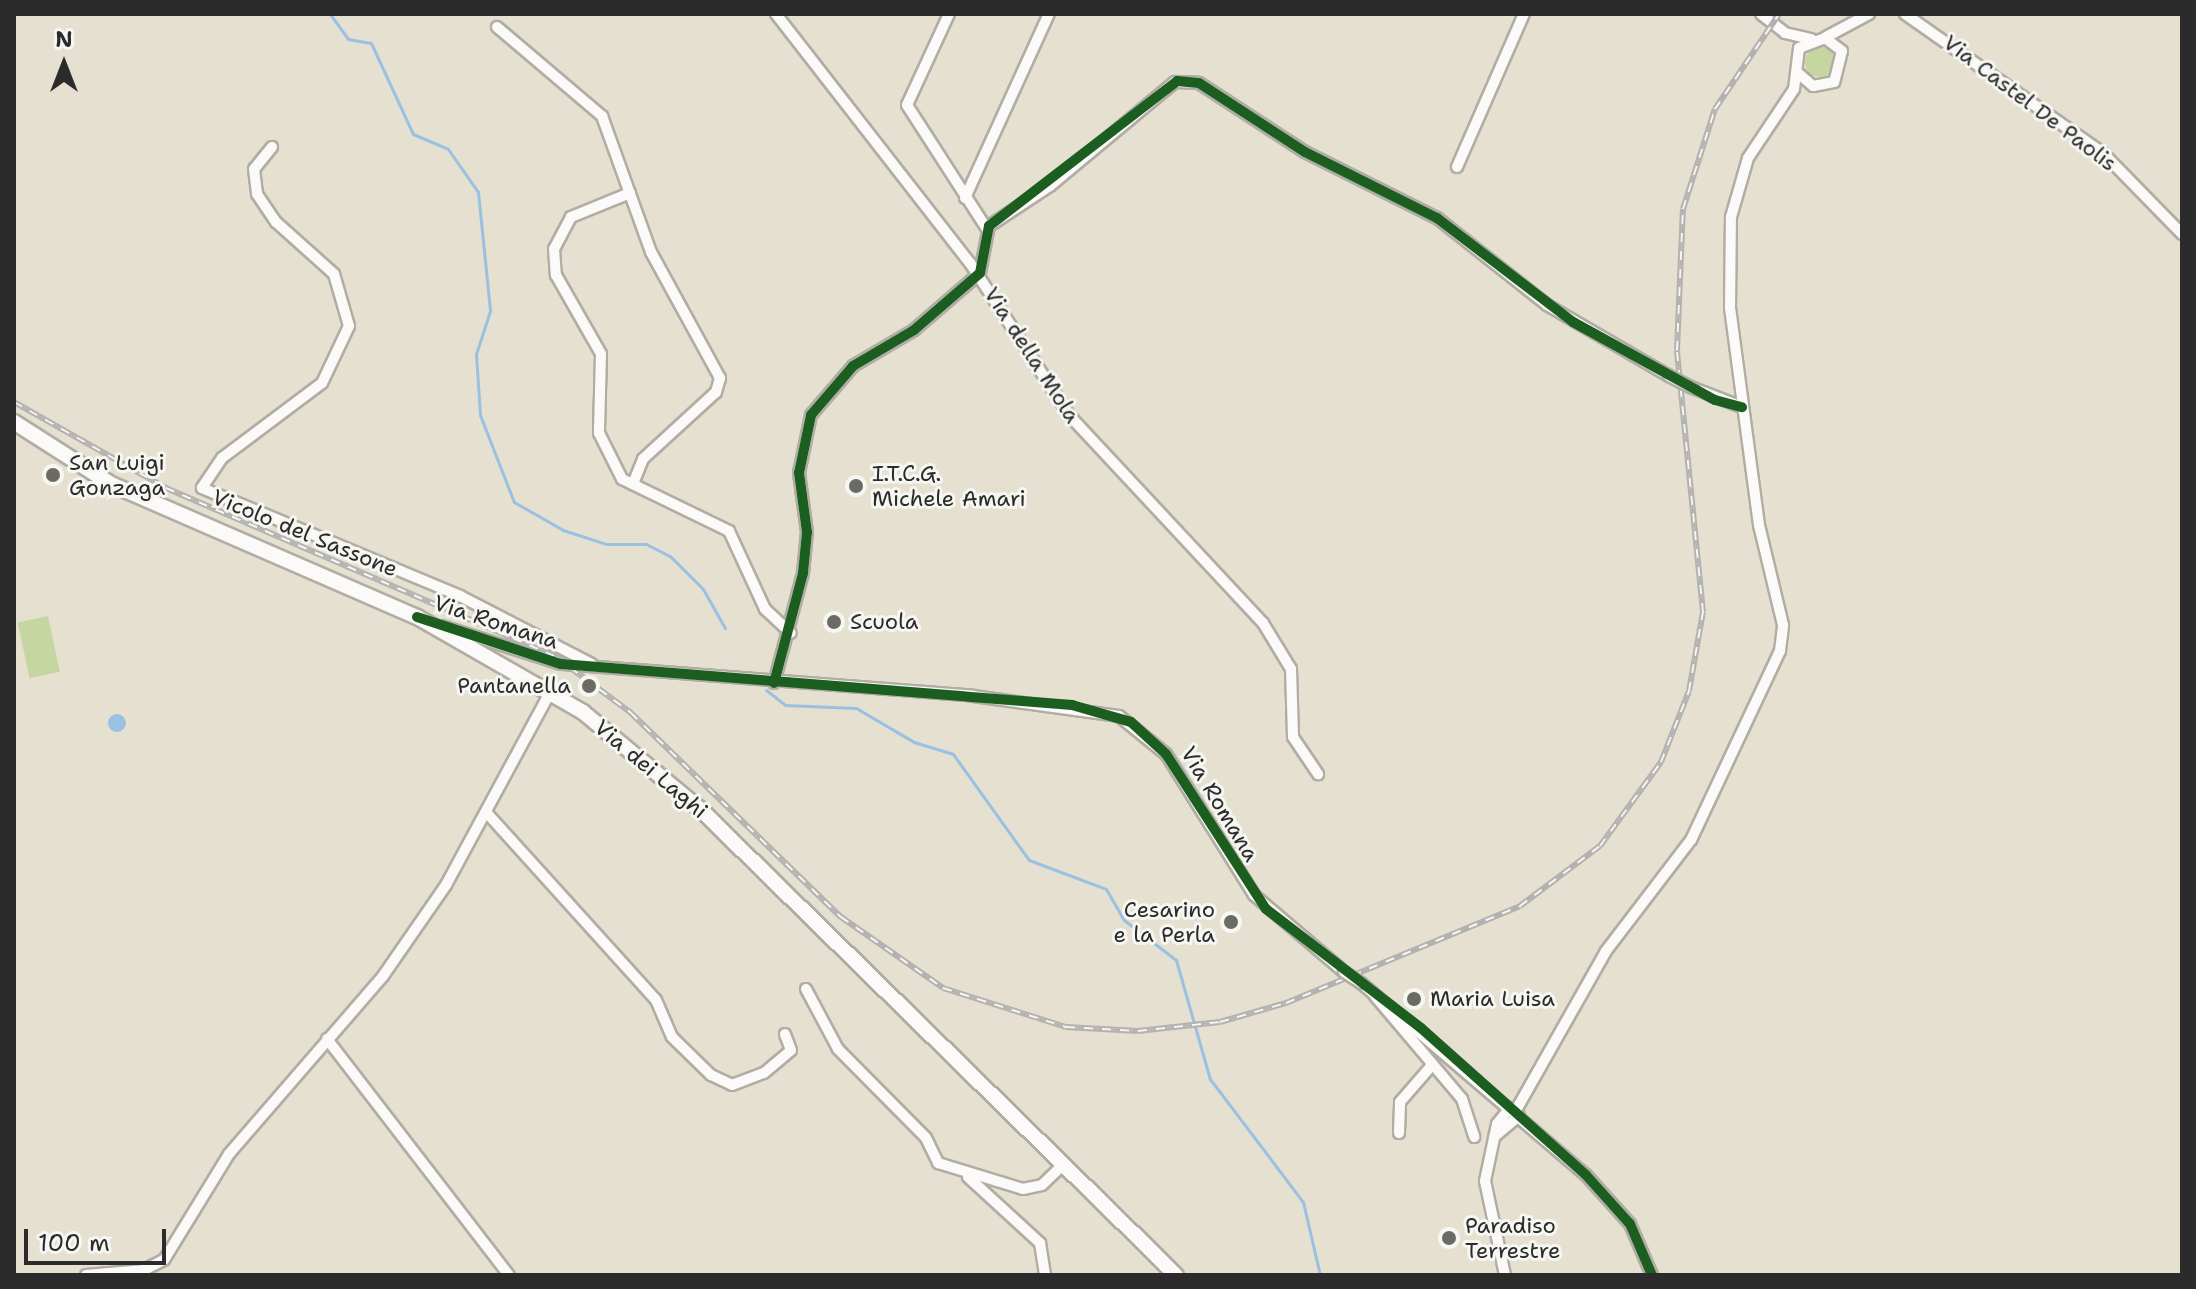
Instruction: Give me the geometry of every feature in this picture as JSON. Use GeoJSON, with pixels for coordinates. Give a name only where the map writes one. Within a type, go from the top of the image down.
{"type":"FeatureCollection","features":[{"type":"Feature","properties":{"kind":"main road","name":"Via dei Laghi"},"geometry":{"type":"LineString","coordinates":[[14,422],[128,492],[417,617],[551,691],[689,798],[1176,1275]]}},
{"type":"Feature","properties":{"kind":"street","name":"Via della Mola"},"geometry":{"type":"LineString","coordinates":[[776,14],[978,274],[1078,426],[1263,623],[1290,666],[1293,737],[1318,774]]}},
{"type":"Feature","properties":{"kind":"street"},"geometry":{"type":"LineString","coordinates":[[949,14],[907,105],[987,229]]}},
{"type":"Feature","properties":{"kind":"street"},"geometry":{"type":"LineString","coordinates":[[965,198],[1049,14]]}},
{"type":"Feature","properties":{"kind":"street"},"geometry":{"type":"LineString","coordinates":[[1457,167],[1524,14]]}},
{"type":"Feature","properties":{"kind":"street"},"geometry":{"type":"LineString","coordinates":[[1761,14],[1785,33],[1811,39],[1825,38],[1869,14]]}},
{"type":"Feature","properties":{"kind":"street","name":"Via Castel De Paolis"},"geometry":{"type":"LineString","coordinates":[[1905,14],[2104,154],[2182,234]]}},
{"type":"Feature","properties":{"kind":"street"},"geometry":{"type":"LineString","coordinates":[[497,27],[525,58],[601,115],[656,264],[720,382],[643,459],[633,484]]}},
{"type":"Feature","properties":{"kind":"street"},"geometry":{"type":"LineString","coordinates":[[1505,1275],[1485,1187],[1494,1137],[1514,1112],[1606,951],[1691,840],[1780,651],[1783,625],[1742,407],[1729,296],[1732,207],[1748,158],[1788,101],[1807,83],[1834,82],[1842,72],[1847,28]]}},
{"type":"Feature","properties":{"kind":"street"},"geometry":{"type":"LineString","coordinates":[[1785,33],[1796,56],[1797,72],[1788,101]]}},
{"type":"Feature","properties":{"kind":"street"},"geometry":{"type":"LineString","coordinates":[[1825,38],[1842,51]]}},
{"type":"Feature","properties":{"kind":"street"},"geometry":{"type":"LineString","coordinates":[[1796,56],[1811,39]]}},
{"type":"Feature","properties":{"kind":"street"},"geometry":{"type":"LineString","coordinates":[[1797,72],[1807,83]]}},
{"type":"Feature","properties":{"kind":"street"},"geometry":{"type":"LineString","coordinates":[[774,683],[791,633],[807,536],[799,485],[809,418],[853,366],[910,333],[978,274],[987,229],[1050,186],[1166,87],[1192,81],[1305,152],[1437,218],[1547,305],[1669,376],[1742,407]]}},
{"type":"Feature","properties":{"kind":"street","name":"Vicolo del Sassone"},"geometry":{"type":"LineString","coordinates":[[272,147],[254,169],[257,194],[276,222],[334,274],[349,326],[327,378],[222,458],[202,488],[460,596],[597,667]]}},
{"type":"Feature","properties":{"kind":"street"},"geometry":{"type":"LineString","coordinates":[[630,193],[571,217],[553,261],[601,354],[599,433],[611,463],[633,484],[727,528],[765,609],[791,633]]}},
{"type":"Feature","properties":{"kind":"street","name":"Via Romana"},"geometry":{"type":"LineString","coordinates":[[417,617],[536,658],[597,667],[1072,705],[1131,722],[1169,758],[1254,895],[1514,1112],[1612,1202],[1652,1275]]}},
{"type":"Feature","properties":{"kind":"street"},"geometry":{"type":"LineString","coordinates":[[86,1275],[158,1271],[229,1154],[392,963],[486,812],[551,691]]}},
{"type":"Feature","properties":{"kind":"street"},"geometry":{"type":"LineString","coordinates":[[486,812],[656,1000],[672,1037],[711,1075],[732,1085],[764,1073],[791,1050],[785,1034]]}},
{"type":"Feature","properties":{"kind":"street"},"geometry":{"type":"LineString","coordinates":[[806,989],[838,1049],[926,1138],[938,1163],[1023,1189],[1042,1185],[1063,1165]]}},
{"type":"Feature","properties":{"kind":"street"},"geometry":{"type":"LineString","coordinates":[[1372,991],[1462,1099],[1474,1137]]}},
{"type":"Feature","properties":{"kind":"street"},"geometry":{"type":"LineString","coordinates":[[327,1039],[509,1275]]}},
{"type":"Feature","properties":{"kind":"street"},"geometry":{"type":"LineString","coordinates":[[1399,1133],[1400,1102],[1432,1065]]}},
{"type":"Feature","properties":{"kind":"street"},"geometry":{"type":"LineString","coordinates":[[963,1173],[1040,1243],[1045,1275]]}},
{"type":"Feature","properties":{"kind":"green space"},"geometry":{"type":"Polygon","coordinates":[[[1820,47],[1831,51],[1835,62],[1831,73],[1820,77],[1809,73],[1805,62],[1809,51],[1820,47]]]}},
{"type":"Feature","properties":{"kind":"green space"},"geometry":{"type":"Polygon","coordinates":[[[48,616],[60,672],[30,678],[18,622],[48,616]]]}},
{"type":"Feature","properties":{"kind":"water"},"geometry":{"type":"Polygon","coordinates":[[[117,714],[126,723],[117,732],[108,723],[117,714]]]}},
{"type":"Feature","properties":{"kind":"waterway"},"geometry":{"type":"LineString","coordinates":[[330,14],[348,39],[371,43],[413,134],[448,149],[478,192],[490,311],[476,354],[480,415],[514,502],[563,530],[606,544],[646,544],[670,556],[703,589],[725,628]]}},
{"type":"Feature","properties":{"kind":"waterway"},"geometry":{"type":"LineString","coordinates":[[766,690],[785,705],[856,708],[914,742],[953,754],[1029,860],[1106,889],[1124,920],[1176,960],[1210,1079],[1303,1202],[1320,1275]]}},
{"type":"Feature","properties":{"kind":"railway"},"geometry":{"type":"LineString","coordinates":[[14,402],[166,488],[556,657],[631,713],[841,917],[943,988],[1066,1027],[1138,1031],[1220,1022],[1286,1003],[1520,906],[1600,846],[1661,762],[1689,691],[1703,612],[1677,350],[1683,209],[1715,109],[1779,14]]}},
{"type":"Feature","properties":{"kind":"cycle path"},"geometry":{"type":"LineString","coordinates":[[774,683],[803,573],[807,532],[799,473],[811,415],[853,366],[914,330],[980,273],[989,226],[1177,81],[1199,83],[1305,152],[1437,218],[1573,322],[1715,400],[1742,407]]}},
{"type":"Feature","properties":{"kind":"cycle path"},"geometry":{"type":"LineString","coordinates":[[417,617],[561,664],[1072,705],[1131,722],[1166,754],[1266,909],[1421,1028],[1586,1175],[1630,1224],[1652,1275]]}},
{"type":"Feature","properties":{"kind":"place","name":"San Luigi Gonzaga"},"geometry":{"type":"Point","coordinates":[53,475]}},
{"type":"Feature","properties":{"kind":"place","name":"I.T.C.G. Michele Amari"},"geometry":{"type":"Point","coordinates":[856,486]}},
{"type":"Feature","properties":{"kind":"place","name":"Scuola"},"geometry":{"type":"Point","coordinates":[834,622]}},
{"type":"Feature","properties":{"kind":"place","name":"Pantanella"},"geometry":{"type":"Point","coordinates":[589,686]}},
{"type":"Feature","properties":{"kind":"place","name":"Cesarino e la Perla"},"geometry":{"type":"Point","coordinates":[1231,922]}},
{"type":"Feature","properties":{"kind":"place","name":"Maria Luisa"},"geometry":{"type":"Point","coordinates":[1414,999]}},
{"type":"Feature","properties":{"kind":"place","name":"Paradiso Terrestre"},"geometry":{"type":"Point","coordinates":[1449,1238]}}]}
